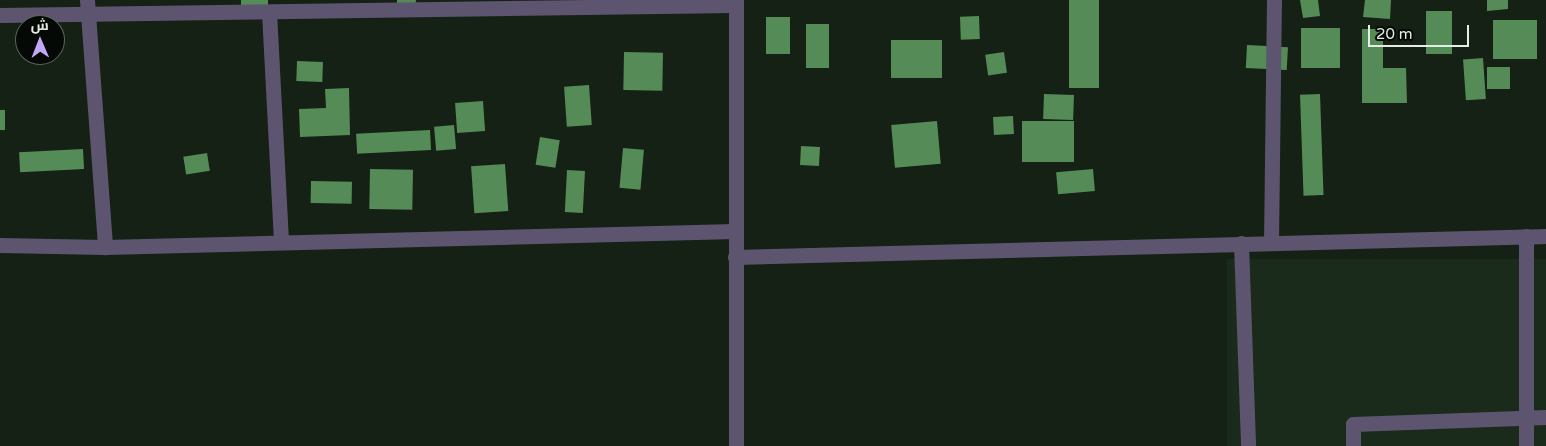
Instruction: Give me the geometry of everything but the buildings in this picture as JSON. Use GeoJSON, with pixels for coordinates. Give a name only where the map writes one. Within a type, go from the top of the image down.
{"type":"FeatureCollection","features":[{"type":"Feature","properties":{"kind":"street"},"geometry":{"type":"LineString","coordinates":[[87,0],[105,247]]}},
{"type":"Feature","properties":{"kind":"street"},"geometry":{"type":"LineString","coordinates":[[1271,242],[1274,0]]}},
{"type":"Feature","properties":{"kind":"street"},"geometry":{"type":"LineString","coordinates":[[0,15],[88,16],[735,2],[736,446]]}},
{"type":"Feature","properties":{"kind":"street"},"geometry":{"type":"LineString","coordinates":[[269,12],[281,241]]}},
{"type":"Feature","properties":{"kind":"street"},"geometry":{"type":"LineString","coordinates":[[0,245],[105,247],[281,241],[735,231]]}},
{"type":"Feature","properties":{"kind":"street"},"geometry":{"type":"LineString","coordinates":[[1526,236],[1526,446]]}},
{"type":"Feature","properties":{"kind":"street"},"geometry":{"type":"LineString","coordinates":[[735,257],[1546,236]]}},
{"type":"Feature","properties":{"kind":"street"},"geometry":{"type":"LineString","coordinates":[[1241,243],[1248,446]]}},
{"type":"Feature","properties":{"kind":"street"},"geometry":{"type":"LineString","coordinates":[[1352,446],[1353,424],[1546,417]]}},
{"type":"Feature","properties":{"kind":"shaded area"},"geometry":{"type":"Polygon","coordinates":[[[1227,259],[1546,259],[1546,446],[1227,446],[1227,259]]]}}]}
